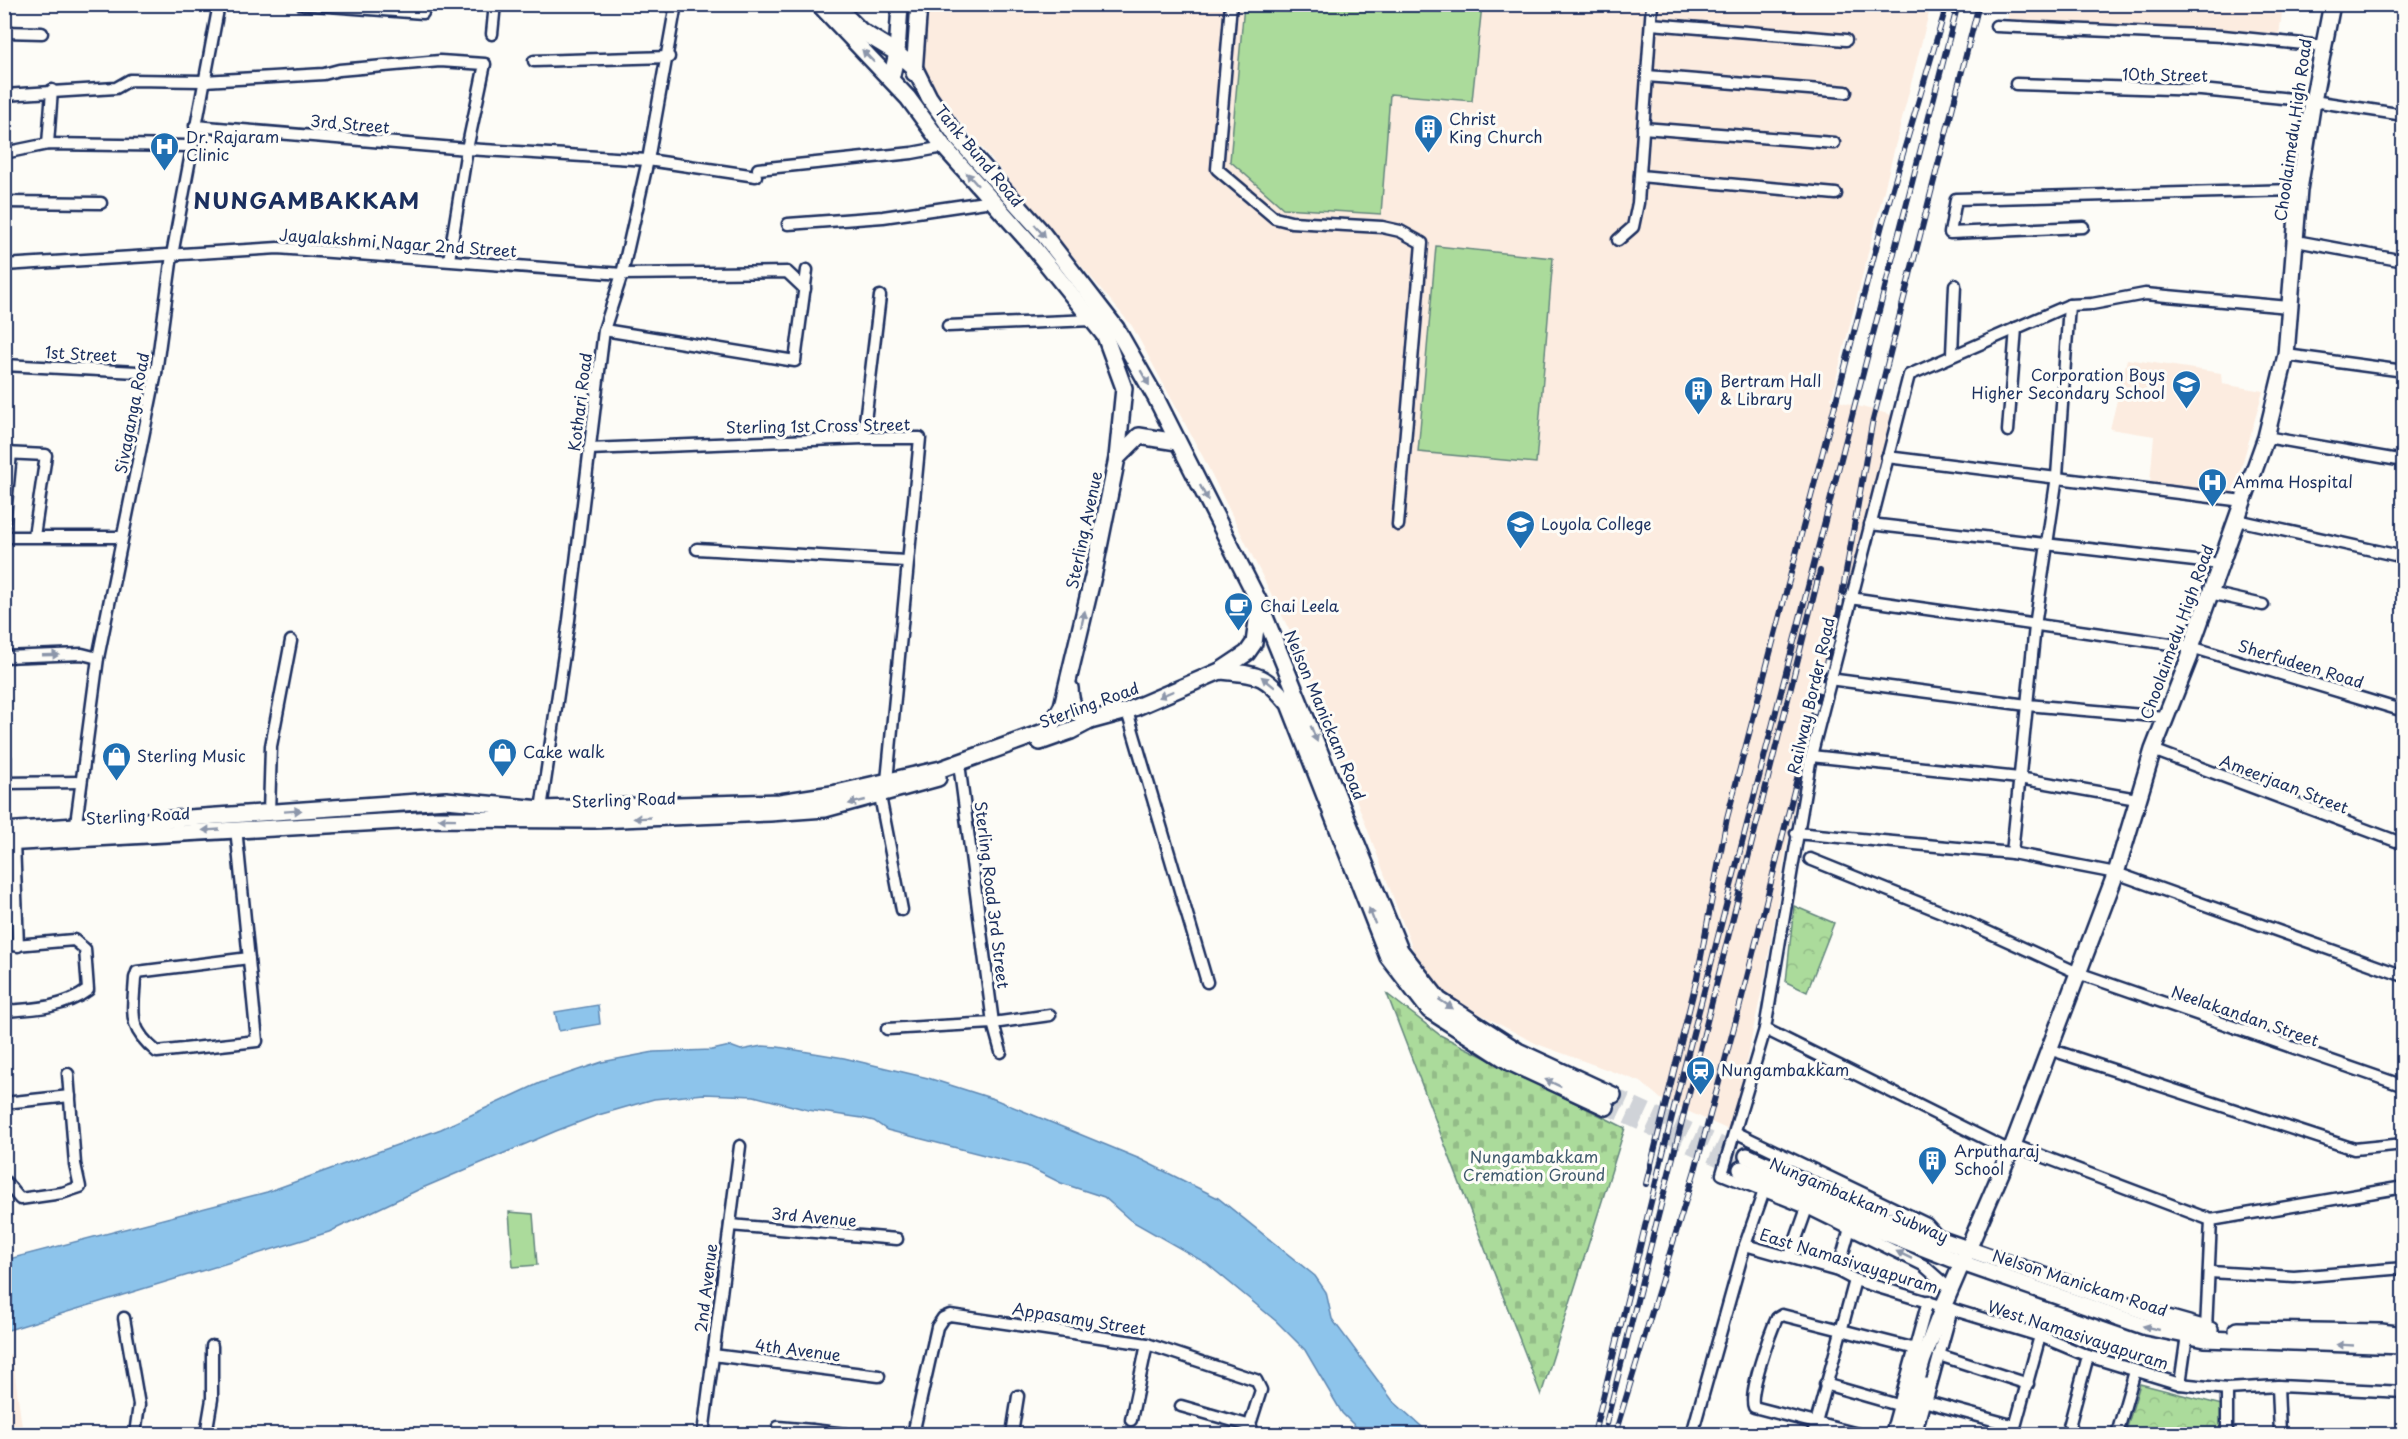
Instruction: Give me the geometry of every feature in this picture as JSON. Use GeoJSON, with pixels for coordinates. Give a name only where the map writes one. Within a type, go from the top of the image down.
{"type":"FeatureCollection","features":[{"type":"Feature","properties":{"kind":"main road","name":"Tank Bund Road"},"geometry":{"type":"LineString","coordinates":[[819,4],[908,98],[944,147],[1092,320],[1110,332]]}},
{"type":"Feature","properties":{"kind":"main road","name":"Tank Bund Road"},"geometry":{"type":"LineString","coordinates":[[834,4],[861,31],[897,53],[915,69],[929,97],[959,140],[1040,230],[1110,332]]}},
{"type":"Feature","properties":{"kind":"main road"},"geometry":{"type":"LineString","coordinates":[[891,79],[897,53],[900,4]]}},
{"type":"Feature","properties":{"kind":"main road"},"geometry":{"type":"LineString","coordinates":[[908,98],[915,69],[919,4]]}},
{"type":"Feature","properties":{"kind":"main road","name":"Choolaimedu High Road"},"geometry":{"type":"LineString","coordinates":[[1901,1434],[1923,1359],[1947,1308],[1950,1289],[2011,1148],[2116,873],[2153,750],[2190,656],[2191,647],[2265,437],[2286,355],[2299,190],[2332,4]]}},
{"type":"Feature","properties":{"kind":"main road","name":"Nelson Manickam Road"},"geometry":{"type":"LineString","coordinates":[[1110,332],[1156,398],[1259,602],[1400,950],[1403,964]]}},
{"type":"Feature","properties":{"kind":"main road","name":"Sterling Avenue"},"geometry":{"type":"LineString","coordinates":[[1049,730],[1062,706],[1094,572],[1117,458],[1124,388],[1110,332]]}},
{"type":"Feature","properties":{"kind":"main road"},"geometry":{"type":"LineString","coordinates":[[1117,458],[1139,436],[1177,442]]}},
{"type":"Feature","properties":{"kind":"main road","name":"Sterling Road"},"geometry":{"type":"LineString","coordinates":[[75,832],[436,819],[595,820],[825,809],[880,796],[960,771],[1071,731],[1090,721],[1127,711],[1220,671],[1247,653],[1254,643],[1259,602]]}},
{"type":"Feature","properties":{"kind":"main road","name":"Nelson Manickam Road"},"geometry":{"type":"LineString","coordinates":[[1220,671],[1261,676],[1274,686],[1289,704],[1388,957],[1403,964]]}},
{"type":"Feature","properties":{"kind":"main road"},"geometry":{"type":"LineString","coordinates":[[1069,676],[1071,704],[1078,714],[1090,721]]}},
{"type":"Feature","properties":{"kind":"main road","name":"Sterling Road"},"geometry":{"type":"LineString","coordinates":[[8,839],[268,813],[446,801],[541,808],[780,802],[832,794],[941,769],[1049,730]]}},
{"type":"Feature","properties":{"kind":"main road"},"geometry":{"type":"LineString","coordinates":[[1403,964],[1439,1000],[1518,1051],[1610,1101]]}},
{"type":"Feature","properties":{"kind":"main road","name":"Nungambakkam Subway"},"geometry":{"type":"LineString","coordinates":[[1744,1163],[1942,1240],[1965,1256],[1863,1224],[1744,1163]]}},
{"type":"Feature","properties":{"kind":"main road","name":"Nelson Manickam Road"},"geometry":{"type":"LineString","coordinates":[[1965,1256],[2206,1330],[2381,1332],[2403,1335]]}},
{"type":"Feature","properties":{"kind":"main road","name":"Nelson Manickam Road"},"geometry":{"type":"LineString","coordinates":[[1965,1256],[2146,1327],[2205,1339],[2403,1347]]}},
{"type":"Feature","properties":{"kind":"main road"},"geometry":{"type":"LineString","coordinates":[[1913,1434],[1933,1353],[1935,1332]]}},
{"type":"Feature","properties":{"kind":"street","name":"Sivaganga Road"},"geometry":{"type":"LineString","coordinates":[[75,832],[98,658],[156,373],[172,255],[219,4]]}},
{"type":"Feature","properties":{"kind":"street"},"geometry":{"type":"LineString","coordinates":[[302,4],[423,12]]}},
{"type":"Feature","properties":{"kind":"street"},"geometry":{"type":"LineString","coordinates":[[492,34],[495,4]]}},
{"type":"Feature","properties":{"kind":"street","name":"Kothari Road"},"geometry":{"type":"LineString","coordinates":[[541,808],[569,620],[604,330],[622,274],[648,160],[669,57],[676,4]]}},
{"type":"Feature","properties":{"kind":"street"},"geometry":{"type":"LineString","coordinates":[[1230,4],[1217,169],[1275,218],[1291,222],[1382,227],[1400,231],[1422,243],[1398,525]]}},
{"type":"Feature","properties":{"kind":"street"},"geometry":{"type":"LineString","coordinates":[[1618,240],[1632,227],[1638,203],[1652,4]]}},
{"type":"Feature","properties":{"kind":"street"},"geometry":{"type":"LineString","coordinates":[[1651,24],[1846,40]]}},
{"type":"Feature","properties":{"kind":"street"},"geometry":{"type":"LineString","coordinates":[[1996,26],[2223,36],[2323,46]]}},
{"type":"Feature","properties":{"kind":"street"},"geometry":{"type":"LineString","coordinates":[[4,32],[42,33]]}},
{"type":"Feature","properties":{"kind":"street"},"geometry":{"type":"LineString","coordinates":[[534,61],[669,57]]}},
{"type":"Feature","properties":{"kind":"street"},"geometry":{"type":"LineString","coordinates":[[4,95],[52,90],[116,88],[130,80],[204,81],[324,74],[339,70],[440,61],[485,64],[486,71],[467,149],[449,260]]}},
{"type":"Feature","properties":{"kind":"street"},"geometry":{"type":"LineString","coordinates":[[1647,76],[1846,92]]}},
{"type":"Feature","properties":{"kind":"street","name":"10th Street"},"geometry":{"type":"LineString","coordinates":[[2016,84],[2201,90],[2313,101],[2403,115]]}},
{"type":"Feature","properties":{"kind":"street"},"geometry":{"type":"LineString","coordinates":[[48,144],[52,90]]}},
{"type":"Feature","properties":{"kind":"street","name":"3rd Street"},"geometry":{"type":"LineString","coordinates":[[195,126],[467,149],[648,160],[757,173],[944,147]]}},
{"type":"Feature","properties":{"kind":"street"},"geometry":{"type":"LineString","coordinates":[[1643,128],[1834,143]]}},
{"type":"Feature","properties":{"kind":"street"},"geometry":{"type":"LineString","coordinates":[[4,153],[48,144],[191,146]]}},
{"type":"Feature","properties":{"kind":"street"},"geometry":{"type":"LineString","coordinates":[[1640,176],[1836,194]]}},
{"type":"Feature","properties":{"kind":"street"},"geometry":{"type":"LineString","coordinates":[[2083,227],[1950,233],[1956,199],[2299,190]]}},
{"type":"Feature","properties":{"kind":"street"},"geometry":{"type":"LineString","coordinates":[[788,224],[883,217],[992,201]]}},
{"type":"Feature","properties":{"kind":"street"},"geometry":{"type":"LineString","coordinates":[[4,202],[101,203]]}},
{"type":"Feature","properties":{"kind":"street"},"geometry":{"type":"LineString","coordinates":[[2296,241],[2403,261]]}},
{"type":"Feature","properties":{"kind":"street","name":"Jayalakshmi Nagar 2nd Street"},"geometry":{"type":"LineString","coordinates":[[4,265],[278,248],[622,274],[787,272],[805,289]]}},
{"type":"Feature","properties":{"kind":"street"},"geometry":{"type":"LineString","coordinates":[[604,330],[795,361],[807,270]]}},
{"type":"Feature","properties":{"kind":"street"},"geometry":{"type":"LineString","coordinates":[[1955,285],[1952,354],[2069,305],[2145,294],[2289,308]]}},
{"type":"Feature","properties":{"kind":"street"},"geometry":{"type":"LineString","coordinates":[[863,438],[880,296]]}},
{"type":"Feature","properties":{"kind":"street"},"geometry":{"type":"LineString","coordinates":[[2012,853],[2035,626],[2057,476],[2069,305]]}},
{"type":"Feature","properties":{"kind":"street"},"geometry":{"type":"LineString","coordinates":[[948,326],[1092,320]]}},
{"type":"Feature","properties":{"kind":"street"},"geometry":{"type":"LineString","coordinates":[[2008,431],[2016,328]]}},
{"type":"Feature","properties":{"kind":"street","name":"Railway Border Road"},"geometry":{"type":"LineString","coordinates":[[1950,1289],[1923,1265],[1850,1228],[1722,1174],[1737,1133],[1765,1029],[1810,756],[1909,375],[1952,354]]}},
{"type":"Feature","properties":{"kind":"street"},"geometry":{"type":"LineString","coordinates":[[2286,355],[2403,371]]}},
{"type":"Feature","properties":{"kind":"street","name":"1st Street"},"geometry":{"type":"LineString","coordinates":[[4,365],[156,373]]}},
{"type":"Feature","properties":{"kind":"street"},"geometry":{"type":"LineString","coordinates":[[2265,437],[2403,461]]}},
{"type":"Feature","properties":{"kind":"street","name":"Sterling 1st Cross Street"},"geometry":{"type":"LineString","coordinates":[[589,449],[863,438],[920,438],[906,561],[887,781]]}},
{"type":"Feature","properties":{"kind":"street"},"geometry":{"type":"LineString","coordinates":[[4,526],[8,453],[46,455],[34,536]]}},
{"type":"Feature","properties":{"kind":"street"},"geometry":{"type":"LineString","coordinates":[[1887,456],[2243,501]]}},
{"type":"Feature","properties":{"kind":"street"},"geometry":{"type":"LineString","coordinates":[[2236,520],[2403,557]]}},
{"type":"Feature","properties":{"kind":"street"},"geometry":{"type":"LineString","coordinates":[[1870,524],[2221,564]]}},
{"type":"Feature","properties":{"kind":"street"},"geometry":{"type":"LineString","coordinates":[[4,537],[121,537]]}},
{"type":"Feature","properties":{"kind":"street"},"geometry":{"type":"LineString","coordinates":[[697,549],[906,561]]}},
{"type":"Feature","properties":{"kind":"street"},"geometry":{"type":"LineString","coordinates":[[2210,593],[2263,605]]}},
{"type":"Feature","properties":{"kind":"street","name":"Sherfudeen Road"},"geometry":{"type":"LineString","coordinates":[[1850,598],[2191,647],[2403,711]]}},
{"type":"Feature","properties":{"kind":"street"},"geometry":{"type":"LineString","coordinates":[[268,813],[271,746],[291,641]]}},
{"type":"Feature","properties":{"kind":"street"},"geometry":{"type":"LineString","coordinates":[[4,657],[82,654],[98,658]]}},
{"type":"Feature","properties":{"kind":"street"},"geometry":{"type":"LineString","coordinates":[[1829,679],[2027,705],[2165,717]]}},
{"type":"Feature","properties":{"kind":"street"},"geometry":{"type":"LineString","coordinates":[[1127,711],[1207,982]]}},
{"type":"Feature","properties":{"kind":"street","name":"Ameerjaan Street"},"geometry":{"type":"LineString","coordinates":[[2153,750],[2403,844]]}},
{"type":"Feature","properties":{"kind":"street"},"geometry":{"type":"LineString","coordinates":[[1810,756],[2019,777],[2138,799]]}},
{"type":"Feature","properties":{"kind":"street"},"geometry":{"type":"LineString","coordinates":[[5,757],[5,783],[81,782]]}},
{"type":"Feature","properties":{"kind":"street","name":"Sterling Road 3rd Street"},"geometry":{"type":"LineString","coordinates":[[960,771],[993,1023],[1001,1052]]}},
{"type":"Feature","properties":{"kind":"street"},"geometry":{"type":"LineString","coordinates":[[880,796],[902,910]]}},
{"type":"Feature","properties":{"kind":"street"},"geometry":{"type":"LineString","coordinates":[[236,828],[258,1041],[157,1052],[142,1040],[135,1027],[133,1015],[137,972],[249,958]]}},
{"type":"Feature","properties":{"kind":"street"},"geometry":{"type":"LineString","coordinates":[[1796,833],[2012,853],[2116,873],[2403,976]]}},
{"type":"Feature","properties":{"kind":"street"},"geometry":{"type":"LineString","coordinates":[[8,839],[18,946]]}},
{"type":"Feature","properties":{"kind":"street","name":"Neelakandan Street"},"geometry":{"type":"LineString","coordinates":[[1810,859],[1964,921],[2078,973],[2403,1086]]}},
{"type":"Feature","properties":{"kind":"street"},"geometry":{"type":"LineString","coordinates":[[4,946],[74,940],[85,949],[88,990],[75,999],[40,1008],[4,1011]]}},
{"type":"Feature","properties":{"kind":"street"},"geometry":{"type":"LineString","coordinates":[[886,1029],[993,1023],[1050,1015]]}},
{"type":"Feature","properties":{"kind":"street"},"geometry":{"type":"LineString","coordinates":[[1765,1029],[2011,1148],[2211,1220],[2403,1187]]}},
{"type":"Feature","properties":{"kind":"street"},"geometry":{"type":"LineString","coordinates":[[2049,1049],[2355,1149],[2403,1144]]}},
{"type":"Feature","properties":{"kind":"street"},"geometry":{"type":"LineString","coordinates":[[4,1180],[20,1199],[62,1193],[80,1187],[75,1164],[68,1074]]}},
{"type":"Feature","properties":{"kind":"street"},"geometry":{"type":"LineString","coordinates":[[4,1103],[70,1096]]}},
{"type":"Feature","properties":{"kind":"street"},"geometry":{"type":"LineString","coordinates":[[1737,1133],[1927,1224],[1942,1240]]}},
{"type":"Feature","properties":{"kind":"street","name":"2nd Avenue"},"geometry":{"type":"LineString","coordinates":[[702,1434],[740,1146]]}},
{"type":"Feature","properties":{"kind":"street"},"geometry":{"type":"LineString","coordinates":[[1692,1434],[1745,1245],[1764,1191]]}},
{"type":"Feature","properties":{"kind":"street"},"geometry":{"type":"LineString","coordinates":[[1790,1256],[1807,1208]]}},
{"type":"Feature","properties":{"kind":"street"},"geometry":{"type":"LineString","coordinates":[[2206,1330],[2211,1220]]}},
{"type":"Feature","properties":{"kind":"street","name":"3rd Avenue"},"geometry":{"type":"LineString","coordinates":[[730,1225],[897,1239]]}},
{"type":"Feature","properties":{"kind":"street"},"geometry":{"type":"LineString","coordinates":[[1838,1271],[1850,1228]]}},
{"type":"Feature","properties":{"kind":"street","name":"East Namasivayapuram"},"geometry":{"type":"LineString","coordinates":[[1745,1245],[1790,1256],[1838,1271],[1855,1280],[1947,1308]]}},
{"type":"Feature","properties":{"kind":"street"},"geometry":{"type":"LineString","coordinates":[[2210,1272],[2294,1277],[2403,1268]]}},
{"type":"Feature","properties":{"kind":"street"},"geometry":{"type":"LineString","coordinates":[[1814,1429],[1855,1280]]}},
{"type":"Feature","properties":{"kind":"street"},"geometry":{"type":"LineString","coordinates":[[1891,1434],[1928,1301]]}},
{"type":"Feature","properties":{"kind":"street"},"geometry":{"type":"LineString","coordinates":[[1917,1434],[1939,1355],[1947,1308]]}},
{"type":"Feature","properties":{"kind":"street","name":"West Namasivayapuram"},"geometry":{"type":"LineString","coordinates":[[1947,1308],[2040,1336],[2088,1356],[2180,1384],[2227,1389],[2278,1386],[2403,1392]]}},
{"type":"Feature","properties":{"kind":"street","name":"Appasamy Street"},"geometry":{"type":"LineString","coordinates":[[913,1434],[937,1327],[943,1318],[950,1315],[1148,1344],[1256,1380],[1261,1390],[1249,1430]]}},
{"type":"Feature","properties":{"kind":"street"},"geometry":{"type":"LineString","coordinates":[[1858,1434],[1814,1429],[1754,1407],[1752,1402],[1755,1387],[1777,1318],[1782,1315],[1916,1349]]}},
{"type":"Feature","properties":{"kind":"street"},"geometry":{"type":"LineString","coordinates":[[124,1318],[138,1405],[135,1434]]}},
{"type":"Feature","properties":{"kind":"street"},"geometry":{"type":"LineString","coordinates":[[2180,1384],[2187,1335]]}},
{"type":"Feature","properties":{"kind":"street"},"geometry":{"type":"LineString","coordinates":[[1927,1402],[2014,1430],[2040,1336]]}},
{"type":"Feature","properties":{"kind":"street"},"geometry":{"type":"LineString","coordinates":[[1131,1420],[1148,1344]]}},
{"type":"Feature","properties":{"kind":"street"},"geometry":{"type":"LineString","coordinates":[[206,1434],[212,1400],[212,1346]]}},
{"type":"Feature","properties":{"kind":"street","name":"4th Avenue"},"geometry":{"type":"LineString","coordinates":[[713,1355],[879,1376]]}},
{"type":"Feature","properties":{"kind":"street"},"geometry":{"type":"LineString","coordinates":[[1939,1355],[2028,1384]]}},
{"type":"Feature","properties":{"kind":"street"},"geometry":{"type":"LineString","coordinates":[[2067,1434],[2088,1356]]}},
{"type":"Feature","properties":{"kind":"street"},"geometry":{"type":"LineString","coordinates":[[2116,1434],[2135,1371]]}},
{"type":"Feature","properties":{"kind":"street"},"geometry":{"type":"LineString","coordinates":[[1825,1384],[1898,1405]]}},
{"type":"Feature","properties":{"kind":"street"},"geometry":{"type":"LineString","coordinates":[[2278,1386],[2280,1434]]}},
{"type":"Feature","properties":{"kind":"street"},"geometry":{"type":"LineString","coordinates":[[2227,1389],[2228,1434]]}},
{"type":"Feature","properties":{"kind":"street"},"geometry":{"type":"LineString","coordinates":[[1012,1434],[1018,1396]]}},
{"type":"Feature","properties":{"kind":"street"},"geometry":{"type":"LineString","coordinates":[[1181,1406],[1249,1430]]}},
{"type":"Feature","properties":{"kind":"street"},"geometry":{"type":"LineString","coordinates":[[778,1427],[846,1434]]}},
{"type":"Feature","properties":{"kind":"shaded area","name":"Loyola College"},"geometry":{"type":"Polygon","coordinates":[[[923,4],[1931,5],[1831,399],[1892,415],[1806,753],[1789,832],[1765,976],[1731,1131],[1661,1099],[1641,1082],[1537,1044],[1444,995],[1415,955],[1302,656],[1203,457],[1132,326],[929,85],[918,39],[923,4]]]}},
{"type":"Feature","properties":{"kind":"shaded area"},"geometry":{"type":"Polygon","coordinates":[[[2010,5],[2283,5],[2278,43],[2006,26],[2010,5]]]}},
{"type":"Feature","properties":{"kind":"shaded area","name":"Corporation Boys Higher Secondary School"},"geometry":{"type":"Polygon","coordinates":[[[2127,359],[2221,373],[2222,384],[2263,391],[2234,493],[2150,482],[2154,436],[2110,429],[2127,359]]]}},
{"type":"Feature","properties":{"kind":"shaded area"},"geometry":{"type":"Polygon","coordinates":[[[12,1354],[23,1434],[5,1434],[5,1356],[12,1354]]]}},
{"type":"Feature","properties":{"kind":"green space"},"geometry":{"type":"Polygon","coordinates":[[[1244,5],[1482,5],[1472,101],[1390,94],[1381,214],[1283,208],[1230,161],[1244,5]]]}},
{"type":"Feature","properties":{"kind":"green space"},"geometry":{"type":"Polygon","coordinates":[[[1436,246],[1553,258],[1536,463],[1418,452],[1436,246]]]}},
{"type":"Feature","properties":{"kind":"green space"},"geometry":{"type":"Polygon","coordinates":[[[1794,906],[1834,923],[1807,992],[1786,982],[1794,906]]]}},
{"type":"Feature","properties":{"kind":"green space","name":"Nungambakkam Cremation Ground"},"geometry":{"type":"Polygon","coordinates":[[[1387,994],[1440,1035],[1625,1128],[1541,1395],[1387,994]]]}},
{"type":"Feature","properties":{"kind":"green space"},"geometry":{"type":"Polygon","coordinates":[[[509,1212],[533,1214],[537,1265],[513,1267],[509,1212]]]}},
{"type":"Feature","properties":{"kind":"green space"},"geometry":{"type":"Polygon","coordinates":[[[2140,1384],[2222,1405],[2221,1434],[2125,1434],[2140,1384]]]}},
{"type":"Feature","properties":{"kind":"water"},"geometry":{"type":"Polygon","coordinates":[[[598,1005],[600,1024],[559,1031],[555,1012],[598,1005]]]}},
{"type":"Feature","properties":{"kind":"water"},"geometry":{"type":"Polygon","coordinates":[[[730,1046],[741,1050],[762,1046],[778,1047],[844,1058],[928,1078],[994,1099],[1140,1159],[1218,1198],[1315,1276],[1326,1292],[1332,1319],[1393,1401],[1430,1434],[1363,1434],[1342,1413],[1305,1350],[1276,1321],[1206,1263],[1130,1220],[1104,1197],[1061,1183],[1027,1166],[887,1130],[874,1121],[808,1110],[754,1096],[704,1094],[654,1099],[595,1116],[420,1189],[329,1232],[5,1331],[5,1260],[267,1192],[441,1129],[540,1083],[602,1062],[654,1052],[712,1050],[730,1046]]]}},
{"type":"Feature","properties":{"kind":"tunnel"},"geometry":{"type":"LineString","coordinates":[[1613,1095],[1747,1156]]}},
{"type":"Feature","properties":{"kind":"tunnel"},"geometry":{"type":"LineString","coordinates":[[1606,1107],[1741,1169]]}},
{"type":"Feature","properties":{"kind":"railway"},"geometry":{"type":"LineString","coordinates":[[1646,1184],[1697,978],[1727,818],[1882,225],[1947,4]]}},
{"type":"Feature","properties":{"kind":"railway"},"geometry":{"type":"LineString","coordinates":[[1594,1434],[1678,1092],[1958,4]]}},
{"type":"Feature","properties":{"kind":"railway"},"geometry":{"type":"LineString","coordinates":[[1615,1434],[1695,1170],[1739,1009],[1839,612],[1872,424],[1979,4]]}},
{"type":"Feature","properties":{"kind":"railway"},"geometry":{"type":"LineString","coordinates":[[1606,1424],[1820,571]]}},
{"type":"Feature","properties":{"kind":"place","name":"Christ King Church"},"geometry":{"type":"Point","coordinates":[1428,154]}},
{"type":"Feature","properties":{"kind":"place","name":"Dr. Rajaram Clinic"},"geometry":{"type":"Point","coordinates":[165,172]}},
{"type":"Feature","properties":{"kind":"place","name":"Corporation Boys Higher Secondary School"},"geometry":{"type":"Point","coordinates":[2186,410]}},
{"type":"Feature","properties":{"kind":"place","name":"Bertram Hall & Library"},"geometry":{"type":"Point","coordinates":[1699,416]}},
{"type":"Feature","properties":{"kind":"place","name":"Amma Hospital"},"geometry":{"type":"Point","coordinates":[2212,508]}},
{"type":"Feature","properties":{"kind":"place","name":"Loyola College"},"geometry":{"type":"Point","coordinates":[1520,550]}},
{"type":"Feature","properties":{"kind":"place","name":"Chai Leela"},"geometry":{"type":"Point","coordinates":[1239,632]}},
{"type":"Feature","properties":{"kind":"place","name":"Cake walk"},"geometry":{"type":"Point","coordinates":[502,778]}},
{"type":"Feature","properties":{"kind":"place","name":"Sterling Music"},"geometry":{"type":"Point","coordinates":[116,782]}},
{"type":"Feature","properties":{"kind":"place","name":"Nungambakkam"},"geometry":{"type":"Point","coordinates":[1700,1096]}},
{"type":"Feature","properties":{"kind":"place","name":"Arputharaj School"},"geometry":{"type":"Point","coordinates":[1933,1186]}},
{"type":"Feature","properties":{"kind":"district","name":"NUNGAMBAKKAM"},"geometry":{"type":"Point","coordinates":[307,201]}}]}
